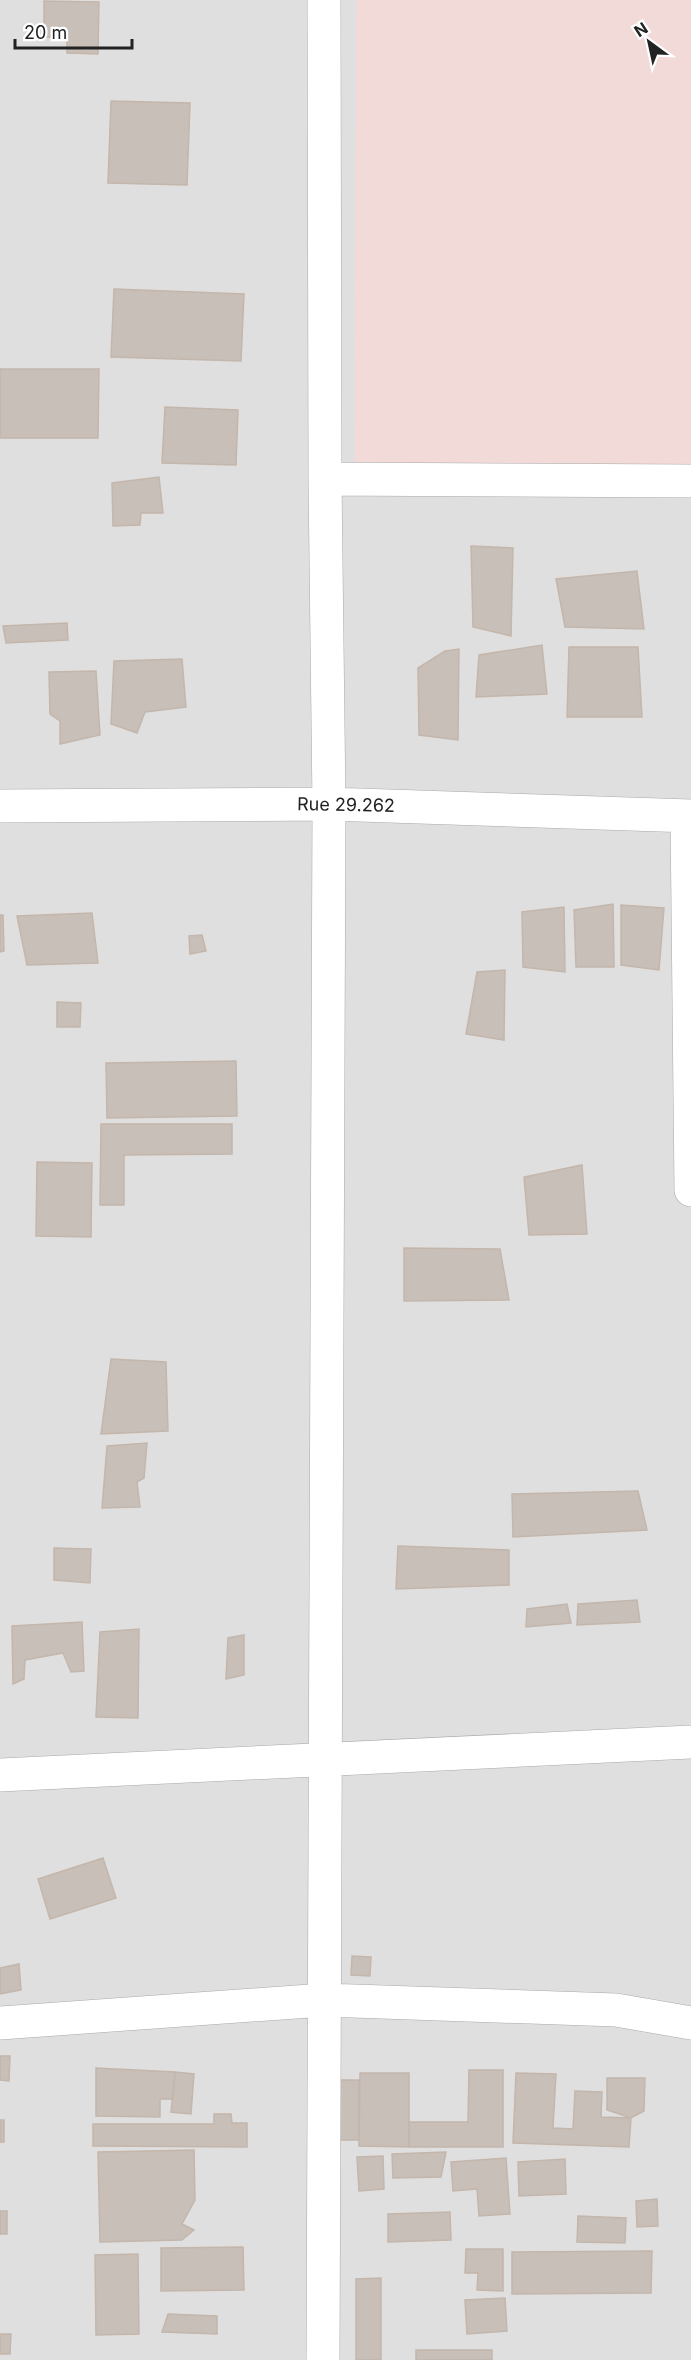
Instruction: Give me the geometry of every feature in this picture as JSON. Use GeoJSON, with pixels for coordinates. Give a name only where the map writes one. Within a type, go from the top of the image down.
{"type":"FeatureCollection","features":[{"type":"Feature","properties":{"kind":"street"},"geometry":{"type":"LineString","coordinates":[[323,2360],[329,804],[325,479],[324,0]]}},
{"type":"Feature","properties":{"kind":"street"},"geometry":{"type":"LineString","coordinates":[[325,479],[691,481]]}},
{"type":"Feature","properties":{"kind":"street","name":"Rue 29.262"},"geometry":{"type":"LineString","coordinates":[[0,806],[329,804],[689,816]]}},
{"type":"Feature","properties":{"kind":"street"},"geometry":{"type":"LineString","coordinates":[[689,816],[691,1190]]}},
{"type":"Feature","properties":{"kind":"street"},"geometry":{"type":"LineString","coordinates":[[0,1775],[691,1742]]}},
{"type":"Feature","properties":{"kind":"street"},"geometry":{"type":"LineString","coordinates":[[0,2023],[324,2000],[616,2010],[691,2023]]}},
{"type":"Feature","properties":{"kind":"shaded area"},"geometry":{"type":"Polygon","coordinates":[[[0,0],[691,0],[691,2360],[0,2360],[0,0]]]}},
{"type":"Feature","properties":{"kind":"shaded area"},"geometry":{"type":"Polygon","coordinates":[[[356,0],[691,0],[691,465],[355,464],[356,0]]]}},
{"type":"Feature","properties":{"kind":"building"},"geometry":{"type":"Polygon","coordinates":[[[44,1],[99,2],[98,54],[67,53],[67,38],[44,37],[44,1]]]}},
{"type":"Feature","properties":{"kind":"building"},"geometry":{"type":"Polygon","coordinates":[[[111,101],[190,103],[187,185],[108,183],[111,101]]]}},
{"type":"Feature","properties":{"kind":"building"},"geometry":{"type":"Polygon","coordinates":[[[114,289],[244,294],[241,361],[111,357],[114,289]]]}},
{"type":"Feature","properties":{"kind":"building"},"geometry":{"type":"Polygon","coordinates":[[[0,369],[99,369],[98,438],[0,438],[0,369]]]}},
{"type":"Feature","properties":{"kind":"building"},"geometry":{"type":"Polygon","coordinates":[[[165,407],[238,410],[236,465],[162,463],[165,407]]]}},
{"type":"Feature","properties":{"kind":"building"},"geometry":{"type":"Polygon","coordinates":[[[159,477],[163,513],[141,513],[140,525],[113,526],[112,483],[159,477]]]}},
{"type":"Feature","properties":{"kind":"building"},"geometry":{"type":"Polygon","coordinates":[[[471,546],[513,548],[511,636],[473,627],[471,546]]]}},
{"type":"Feature","properties":{"kind":"building"},"geometry":{"type":"Polygon","coordinates":[[[637,571],[644,629],[565,627],[556,579],[637,571]]]}},
{"type":"Feature","properties":{"kind":"building"},"geometry":{"type":"Polygon","coordinates":[[[67,623],[68,640],[6,643],[3,626],[67,623]]]}},
{"type":"Feature","properties":{"kind":"building"},"geometry":{"type":"Polygon","coordinates":[[[542,645],[547,694],[476,697],[479,655],[542,645]]]}},
{"type":"Feature","properties":{"kind":"building"},"geometry":{"type":"Polygon","coordinates":[[[569,647],[638,647],[642,717],[567,717],[569,647]]]}},
{"type":"Feature","properties":{"kind":"building"},"geometry":{"type":"Polygon","coordinates":[[[459,649],[458,740],[419,735],[418,668],[445,651],[459,649]]]}},
{"type":"Feature","properties":{"kind":"building"},"geometry":{"type":"Polygon","coordinates":[[[182,659],[186,707],[145,712],[137,733],[111,724],[114,661],[182,659]]]}},
{"type":"Feature","properties":{"kind":"building"},"geometry":{"type":"Polygon","coordinates":[[[96,671],[100,735],[60,744],[60,721],[50,714],[49,672],[96,671]]]}},
{"type":"Feature","properties":{"kind":"building"},"geometry":{"type":"Polygon","coordinates":[[[613,904],[614,967],[576,967],[574,910],[613,904]]]}},
{"type":"Feature","properties":{"kind":"building"},"geometry":{"type":"Polygon","coordinates":[[[621,905],[664,908],[659,970],[621,965],[621,905]]]}},
{"type":"Feature","properties":{"kind":"building"},"geometry":{"type":"Polygon","coordinates":[[[564,907],[565,972],[523,967],[522,912],[564,907]]]}},
{"type":"Feature","properties":{"kind":"building"},"geometry":{"type":"Polygon","coordinates":[[[92,913],[98,963],[27,965],[17,916],[92,913]]]}},
{"type":"Feature","properties":{"kind":"building"},"geometry":{"type":"Polygon","coordinates":[[[0,915],[3,915],[4,951],[0,952],[0,915]]]}},
{"type":"Feature","properties":{"kind":"building"},"geometry":{"type":"Polygon","coordinates":[[[202,935],[206,951],[190,954],[189,936],[202,935]]]}},
{"type":"Feature","properties":{"kind":"building"},"geometry":{"type":"Polygon","coordinates":[[[505,970],[504,1040],[466,1034],[477,972],[505,970]]]}},
{"type":"Feature","properties":{"kind":"building"},"geometry":{"type":"Polygon","coordinates":[[[57,1002],[81,1003],[80,1027],[57,1027],[57,1002]]]}},
{"type":"Feature","properties":{"kind":"building"},"geometry":{"type":"Polygon","coordinates":[[[236,1061],[237,1116],[107,1118],[106,1063],[236,1061]]]}},
{"type":"Feature","properties":{"kind":"building"},"geometry":{"type":"Polygon","coordinates":[[[101,1124],[232,1124],[232,1154],[124,1155],[124,1205],[100,1205],[101,1124]]]}},
{"type":"Feature","properties":{"kind":"building"},"geometry":{"type":"Polygon","coordinates":[[[37,1162],[92,1163],[91,1237],[36,1236],[37,1162]]]}},
{"type":"Feature","properties":{"kind":"building"},"geometry":{"type":"Polygon","coordinates":[[[582,1165],[587,1234],[529,1235],[524,1177],[582,1165]]]}},
{"type":"Feature","properties":{"kind":"building"},"geometry":{"type":"Polygon","coordinates":[[[404,1248],[500,1249],[509,1300],[404,1301],[404,1248]]]}},
{"type":"Feature","properties":{"kind":"building"},"geometry":{"type":"Polygon","coordinates":[[[111,1359],[166,1362],[168,1431],[101,1434],[111,1359]]]}},
{"type":"Feature","properties":{"kind":"building"},"geometry":{"type":"Polygon","coordinates":[[[147,1443],[144,1478],[137,1482],[140,1507],[102,1508],[107,1446],[147,1443]]]}},
{"type":"Feature","properties":{"kind":"building"},"geometry":{"type":"Polygon","coordinates":[[[638,1491],[647,1530],[513,1537],[512,1494],[638,1491]]]}},
{"type":"Feature","properties":{"kind":"building"},"geometry":{"type":"Polygon","coordinates":[[[398,1546],[509,1550],[509,1585],[396,1589],[398,1546]]]}},
{"type":"Feature","properties":{"kind":"building"},"geometry":{"type":"Polygon","coordinates":[[[54,1548],[91,1549],[90,1583],[54,1580],[54,1548]]]}},
{"type":"Feature","properties":{"kind":"building"},"geometry":{"type":"Polygon","coordinates":[[[637,1600],[640,1622],[577,1625],[578,1604],[637,1600]]]}},
{"type":"Feature","properties":{"kind":"building"},"geometry":{"type":"Polygon","coordinates":[[[567,1604],[571,1623],[526,1627],[527,1609],[567,1604]]]}},
{"type":"Feature","properties":{"kind":"building"},"geometry":{"type":"Polygon","coordinates":[[[82,1622],[84,1671],[71,1672],[63,1653],[25,1660],[24,1679],[13,1684],[12,1626],[82,1622]]]}},
{"type":"Feature","properties":{"kind":"building"},"geometry":{"type":"Polygon","coordinates":[[[139,1629],[138,1718],[96,1717],[100,1632],[139,1629]]]}},
{"type":"Feature","properties":{"kind":"building"},"geometry":{"type":"Polygon","coordinates":[[[244,1635],[244,1675],[226,1679],[228,1638],[244,1635]]]}},
{"type":"Feature","properties":{"kind":"building"},"geometry":{"type":"Polygon","coordinates":[[[103,1858],[116,1898],[50,1919],[38,1879],[103,1858]]]}},
{"type":"Feature","properties":{"kind":"building"},"geometry":{"type":"Polygon","coordinates":[[[352,1956],[371,1957],[370,1976],[351,1975],[352,1956]]]}},
{"type":"Feature","properties":{"kind":"building"},"geometry":{"type":"Polygon","coordinates":[[[19,1964],[21,1990],[0,1994],[0,1968],[19,1964]]]}},
{"type":"Feature","properties":{"kind":"building"},"geometry":{"type":"Polygon","coordinates":[[[0,2056],[10,2056],[9,2081],[0,2080],[0,2056]]]}},
{"type":"Feature","properties":{"kind":"building"},"geometry":{"type":"Polygon","coordinates":[[[96,2068],[175,2072],[173,2099],[160,2099],[160,2117],[96,2116],[96,2068]]]}},
{"type":"Feature","properties":{"kind":"building"},"geometry":{"type":"Polygon","coordinates":[[[469,2070],[503,2070],[503,2147],[409,2147],[409,2122],[468,2122],[469,2070]]]}},
{"type":"Feature","properties":{"kind":"building"},"geometry":{"type":"Polygon","coordinates":[[[175,2072],[194,2074],[191,2114],[171,2112],[175,2072]]]}},
{"type":"Feature","properties":{"kind":"building"},"geometry":{"type":"Polygon","coordinates":[[[360,2073],[409,2073],[409,2147],[359,2146],[360,2073]]]}},
{"type":"Feature","properties":{"kind":"building"},"geometry":{"type":"Polygon","coordinates":[[[516,2073],[556,2074],[553,2128],[573,2129],[575,2091],[602,2092],[601,2117],[631,2118],[629,2147],[513,2143],[516,2073]]]}},
{"type":"Feature","properties":{"kind":"building"},"geometry":{"type":"Polygon","coordinates":[[[607,2078],[645,2078],[644,2111],[631,2118],[607,2110],[607,2078]]]}},
{"type":"Feature","properties":{"kind":"building"},"geometry":{"type":"Polygon","coordinates":[[[340,2080],[359,2080],[359,2140],[339,2140],[340,2080]]]}},
{"type":"Feature","properties":{"kind":"building"},"geometry":{"type":"Polygon","coordinates":[[[214,2114],[231,2114],[232,2123],[247,2123],[247,2147],[93,2146],[93,2124],[214,2124],[214,2114]]]}},
{"type":"Feature","properties":{"kind":"building"},"geometry":{"type":"Polygon","coordinates":[[[0,2120],[4,2120],[4,2142],[0,2142],[0,2120]]]}},
{"type":"Feature","properties":{"kind":"building"},"geometry":{"type":"Polygon","coordinates":[[[194,2150],[195,2200],[182,2224],[194,2230],[182,2240],[100,2242],[98,2152],[194,2150]]]}},
{"type":"Feature","properties":{"kind":"building"},"geometry":{"type":"Polygon","coordinates":[[[446,2152],[441,2177],[393,2178],[392,2154],[446,2152]]]}},
{"type":"Feature","properties":{"kind":"building"},"geometry":{"type":"Polygon","coordinates":[[[383,2156],[384,2189],[359,2191],[357,2157],[383,2156]]]}},
{"type":"Feature","properties":{"kind":"building"},"geometry":{"type":"Polygon","coordinates":[[[506,2158],[510,2214],[479,2216],[477,2189],[453,2191],[451,2162],[506,2158]]]}},
{"type":"Feature","properties":{"kind":"building"},"geometry":{"type":"Polygon","coordinates":[[[565,2159],[566,2194],[519,2196],[518,2162],[565,2159]]]}},
{"type":"Feature","properties":{"kind":"building"},"geometry":{"type":"Polygon","coordinates":[[[657,2199],[658,2226],[637,2227],[636,2201],[657,2199]]]}},
{"type":"Feature","properties":{"kind":"building"},"geometry":{"type":"Polygon","coordinates":[[[0,2211],[7,2211],[7,2234],[0,2234],[0,2211]]]}},
{"type":"Feature","properties":{"kind":"building"},"geometry":{"type":"Polygon","coordinates":[[[450,2212],[451,2240],[388,2242],[388,2214],[450,2212]]]}},
{"type":"Feature","properties":{"kind":"building"},"geometry":{"type":"Polygon","coordinates":[[[578,2216],[626,2218],[625,2243],[577,2242],[578,2216]]]}},
{"type":"Feature","properties":{"kind":"building"},"geometry":{"type":"Polygon","coordinates":[[[243,2247],[244,2290],[161,2291],[161,2248],[243,2247]]]}},
{"type":"Feature","properties":{"kind":"building"},"geometry":{"type":"Polygon","coordinates":[[[466,2249],[503,2249],[503,2291],[477,2290],[478,2273],[465,2273],[466,2249]]]}},
{"type":"Feature","properties":{"kind":"building"},"geometry":{"type":"Polygon","coordinates":[[[652,2251],[651,2293],[512,2294],[512,2252],[652,2251]]]}},
{"type":"Feature","properties":{"kind":"building"},"geometry":{"type":"Polygon","coordinates":[[[138,2254],[139,2334],[96,2335],[95,2255],[138,2254]]]}},
{"type":"Feature","properties":{"kind":"building"},"geometry":{"type":"Polygon","coordinates":[[[381,2278],[381,2360],[356,2360],[356,2279],[381,2278]]]}},
{"type":"Feature","properties":{"kind":"building"},"geometry":{"type":"Polygon","coordinates":[[[505,2298],[507,2331],[467,2334],[465,2300],[505,2298]]]}},
{"type":"Feature","properties":{"kind":"building"},"geometry":{"type":"Polygon","coordinates":[[[168,2314],[217,2316],[217,2334],[162,2332],[168,2314]]]}},
{"type":"Feature","properties":{"kind":"building"},"geometry":{"type":"Polygon","coordinates":[[[0,2334],[11,2334],[10,2354],[0,2354],[0,2334]]]}},
{"type":"Feature","properties":{"kind":"building"},"geometry":{"type":"Polygon","coordinates":[[[416,2350],[492,2350],[492,2360],[416,2360],[416,2350]]]}}]}
